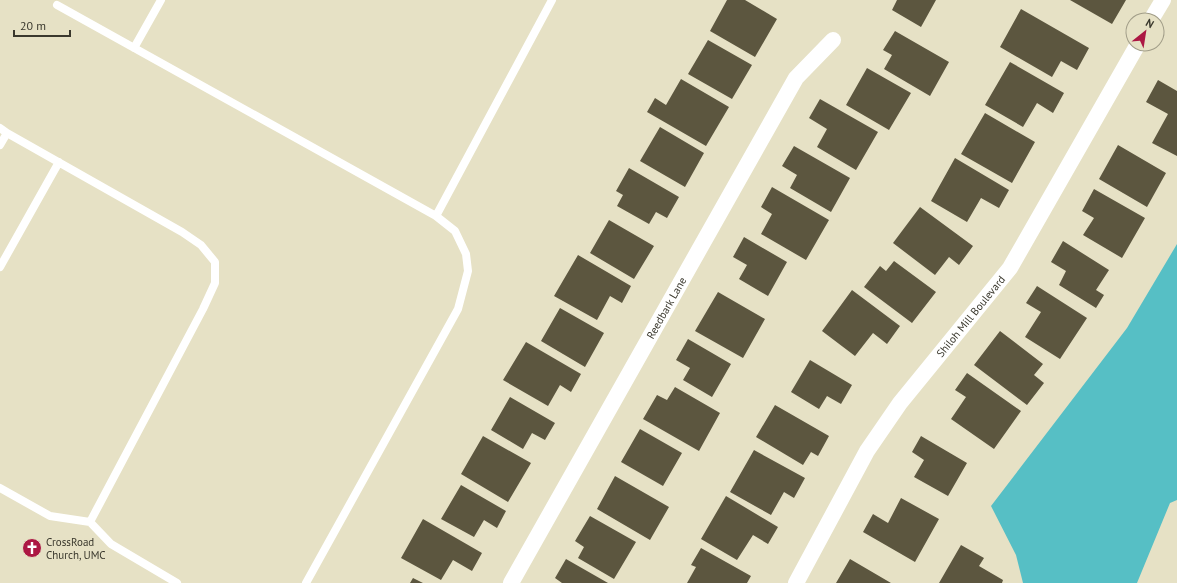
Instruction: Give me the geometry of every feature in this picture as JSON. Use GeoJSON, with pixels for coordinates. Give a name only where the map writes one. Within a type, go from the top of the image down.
{"type":"FeatureCollection","features":[{"type":"Feature","properties":{"kind":"street"},"geometry":{"type":"LineString","coordinates":[[1156,12],[1163,0]]}},
{"type":"Feature","properties":{"kind":"street","name":"Reedbark Lane"},"geometry":{"type":"LineString","coordinates":[[511,583],[796,78],[833,40]]}},
{"type":"Feature","properties":{"kind":"street","name":"Shiloh Mill Boulevard"},"geometry":{"type":"LineString","coordinates":[[796,583],[867,451],[900,403],[1010,268],[1133,52]]}},
{"type":"Feature","properties":{"kind":"lane"},"geometry":{"type":"LineString","coordinates":[[134,48],[161,0]]}},
{"type":"Feature","properties":{"kind":"lane"},"geometry":{"type":"LineString","coordinates":[[436,216],[552,0]]}},
{"type":"Feature","properties":{"kind":"lane"},"geometry":{"type":"LineString","coordinates":[[56,5],[436,216],[455,230],[466,254],[468,271],[458,309],[306,583]]}},
{"type":"Feature","properties":{"kind":"lane"},"geometry":{"type":"LineString","coordinates":[[0,145],[4,130],[182,232],[201,245],[215,262],[216,283],[90,522]]}},
{"type":"Feature","properties":{"kind":"lane"},"geometry":{"type":"LineString","coordinates":[[0,267],[59,162]]}},
{"type":"Feature","properties":{"kind":"lane"},"geometry":{"type":"LineString","coordinates":[[0,488],[50,516],[90,522],[111,544],[177,583]]}},
{"type":"Feature","properties":{"kind":"water"},"geometry":{"type":"Polygon","coordinates":[[[1177,244],[1177,500],[1170,503],[1137,583],[1023,583],[1016,555],[991,506],[1127,328],[1177,244]]]}},
{"type":"Feature","properties":{"kind":"building"},"geometry":{"type":"Polygon","coordinates":[[[727,0],[745,0],[777,19],[755,57],[710,31],[727,0]]]}},
{"type":"Feature","properties":{"kind":"building"},"geometry":{"type":"Polygon","coordinates":[[[897,0],[936,0],[921,27],[892,10],[897,0]]]}},
{"type":"Feature","properties":{"kind":"building"},"geometry":{"type":"Polygon","coordinates":[[[1070,0],[1126,0],[1112,24],[1070,0]]]}},
{"type":"Feature","properties":{"kind":"building"},"geometry":{"type":"Polygon","coordinates":[[[1021,9],[1089,48],[1077,70],[1061,61],[1052,77],[1000,47],[1021,9]]]}},
{"type":"Feature","properties":{"kind":"building"},"geometry":{"type":"Polygon","coordinates":[[[895,31],[949,62],[930,96],[884,69],[892,55],[883,50],[895,31]]]}},
{"type":"Feature","properties":{"kind":"building"},"geometry":{"type":"Polygon","coordinates":[[[708,40],[752,65],[732,99],[688,74],[708,40]]]}},
{"type":"Feature","properties":{"kind":"building"},"geometry":{"type":"Polygon","coordinates":[[[1010,62],[1064,93],[1053,113],[1037,103],[1023,127],[985,105],[1010,62]]]}},
{"type":"Feature","properties":{"kind":"building"},"geometry":{"type":"Polygon","coordinates":[[[867,68],[911,93],[889,130],[846,105],[867,68]]]}},
{"type":"Feature","properties":{"kind":"building"},"geometry":{"type":"Polygon","coordinates":[[[681,79],[729,107],[706,146],[647,112],[655,98],[666,105],[681,79]]]}},
{"type":"Feature","properties":{"kind":"building"},"geometry":{"type":"Polygon","coordinates":[[[1158,80],[1177,91],[1177,156],[1152,143],[1168,114],[1146,102],[1158,80]]]}},
{"type":"Feature","properties":{"kind":"building"},"geometry":{"type":"Polygon","coordinates":[[[820,99],[878,132],[856,170],[817,147],[827,129],[809,118],[820,99]]]}},
{"type":"Feature","properties":{"kind":"building"},"geometry":{"type":"Polygon","coordinates":[[[985,113],[1035,142],[1012,183],[961,154],[985,113]]]}},
{"type":"Feature","properties":{"kind":"building"},"geometry":{"type":"Polygon","coordinates":[[[660,127],[704,153],[685,187],[640,161],[660,127]]]}},
{"type":"Feature","properties":{"kind":"building"},"geometry":{"type":"Polygon","coordinates":[[[1118,145],[1166,173],[1147,207],[1099,179],[1118,145]]]}},
{"type":"Feature","properties":{"kind":"building"},"geometry":{"type":"Polygon","coordinates":[[[794,146],[850,178],[831,212],[790,188],[797,175],[782,166],[794,146]]]}},
{"type":"Feature","properties":{"kind":"building"},"geometry":{"type":"Polygon","coordinates":[[[955,158],[1009,190],[999,208],[981,198],[967,222],[931,201],[955,158]]]}},
{"type":"Feature","properties":{"kind":"building"},"geometry":{"type":"Polygon","coordinates":[[[629,168],[679,197],[667,218],[656,212],[649,224],[617,206],[623,195],[616,191],[629,168]]]}},
{"type":"Feature","properties":{"kind":"building"},"geometry":{"type":"Polygon","coordinates":[[[772,187],[829,220],[806,260],[761,234],[772,214],[761,207],[772,187]]]}},
{"type":"Feature","properties":{"kind":"building"},"geometry":{"type":"Polygon","coordinates":[[[1094,189],[1145,218],[1122,258],[1083,235],[1094,218],[1082,211],[1094,189]]]}},
{"type":"Feature","properties":{"kind":"building"},"geometry":{"type":"Polygon","coordinates":[[[920,207],[973,246],[959,265],[949,257],[935,275],[893,243],[920,207]]]}},
{"type":"Feature","properties":{"kind":"building"},"geometry":{"type":"Polygon","coordinates":[[[609,220],[654,246],[634,279],[590,253],[609,220]]]}},
{"type":"Feature","properties":{"kind":"building"},"geometry":{"type":"Polygon","coordinates":[[[744,237],[787,262],[768,296],[739,279],[747,265],[733,257],[744,237]]]}},
{"type":"Feature","properties":{"kind":"building"},"geometry":{"type":"Polygon","coordinates":[[[1063,241],[1109,270],[1096,290],[1104,295],[1096,308],[1059,285],[1066,271],[1051,262],[1063,241]]]}},
{"type":"Feature","properties":{"kind":"building"},"geometry":{"type":"Polygon","coordinates":[[[578,255],[631,286],[622,303],[610,296],[597,320],[554,296],[578,255]]]}},
{"type":"Feature","properties":{"kind":"building"},"geometry":{"type":"Polygon","coordinates":[[[894,261],[936,292],[912,323],[864,287],[880,266],[886,271],[894,261]]]}},
{"type":"Feature","properties":{"kind":"building"},"geometry":{"type":"Polygon","coordinates":[[[1037,286],[1087,318],[1060,359],[1025,337],[1041,312],[1026,303],[1037,286]]]}},
{"type":"Feature","properties":{"kind":"building"},"geometry":{"type":"Polygon","coordinates":[[[852,290],[900,326],[887,344],[873,333],[855,356],[822,331],[852,290]]]}},
{"type":"Feature","properties":{"kind":"building"},"geometry":{"type":"Polygon","coordinates":[[[718,292],[765,319],[743,358],[695,331],[718,292]]]}},
{"type":"Feature","properties":{"kind":"building"},"geometry":{"type":"Polygon","coordinates":[[[560,308],[604,333],[585,367],[541,341],[560,308]]]}},
{"type":"Feature","properties":{"kind":"building"},"geometry":{"type":"Polygon","coordinates":[[[1000,331],[1043,364],[1034,375],[1044,383],[1027,405],[974,365],[1000,331]]]}},
{"type":"Feature","properties":{"kind":"building"},"geometry":{"type":"Polygon","coordinates":[[[688,339],[731,364],[712,397],[683,380],[690,368],[676,360],[688,339]]]}},
{"type":"Feature","properties":{"kind":"building"},"geometry":{"type":"Polygon","coordinates":[[[526,342],[581,374],[571,392],[560,385],[548,406],[503,380],[526,342]]]}},
{"type":"Feature","properties":{"kind":"building"},"geometry":{"type":"Polygon","coordinates":[[[810,360],[852,385],[841,404],[827,396],[819,409],[791,392],[810,360]]]}},
{"type":"Feature","properties":{"kind":"building"},"geometry":{"type":"Polygon","coordinates":[[[967,373],[1021,411],[994,449],[951,419],[966,397],[955,390],[967,373]]]}},
{"type":"Feature","properties":{"kind":"building"},"geometry":{"type":"Polygon","coordinates":[[[675,387],[720,413],[699,451],[643,419],[657,395],[667,400],[675,387]]]}},
{"type":"Feature","properties":{"kind":"building"},"geometry":{"type":"Polygon","coordinates":[[[510,397],[555,423],[545,440],[532,433],[523,449],[491,430],[510,397]]]}},
{"type":"Feature","properties":{"kind":"building"},"geometry":{"type":"Polygon","coordinates":[[[775,405],[829,436],[818,456],[811,452],[803,465],[756,437],[775,405]]]}},
{"type":"Feature","properties":{"kind":"building"},"geometry":{"type":"Polygon","coordinates":[[[640,429],[682,453],[663,486],[621,462],[640,429]]]}},
{"type":"Feature","properties":{"kind":"building"},"geometry":{"type":"Polygon","coordinates":[[[483,436],[531,463],[508,502],[461,474],[483,436]]]}},
{"type":"Feature","properties":{"kind":"building"},"geometry":{"type":"Polygon","coordinates":[[[921,436],[967,463],[948,496],[914,477],[924,460],[912,452],[921,436]]]}},
{"type":"Feature","properties":{"kind":"building"},"geometry":{"type":"Polygon","coordinates":[[[754,450],[805,478],[794,498],[784,492],[771,515],[730,492],[754,450]]]}},
{"type":"Feature","properties":{"kind":"building"},"geometry":{"type":"Polygon","coordinates":[[[615,476],[669,507],[650,540],[597,509],[615,476]]]}},
{"type":"Feature","properties":{"kind":"building"},"geometry":{"type":"Polygon","coordinates":[[[461,485],[506,511],[497,528],[484,520],[474,537],[441,519],[461,485]]]}},
{"type":"Feature","properties":{"kind":"building"},"geometry":{"type":"Polygon","coordinates":[[[726,496],[778,527],[768,544],[753,535],[737,560],[701,539],[726,496]]]}},
{"type":"Feature","properties":{"kind":"building"},"geometry":{"type":"Polygon","coordinates":[[[901,498],[939,519],[915,562],[863,532],[873,514],[888,523],[901,498]]]}},
{"type":"Feature","properties":{"kind":"building"},"geometry":{"type":"Polygon","coordinates":[[[590,516],[636,542],[614,579],[578,558],[584,547],[575,541],[590,516]]]}},
{"type":"Feature","properties":{"kind":"building"},"geometry":{"type":"Polygon","coordinates":[[[423,519],[482,553],[472,571],[453,560],[441,580],[401,558],[423,519]]]}},
{"type":"Feature","properties":{"kind":"building"},"geometry":{"type":"Polygon","coordinates":[[[961,545],[984,558],[979,566],[1003,580],[1002,583],[939,583],[961,545]]]}},
{"type":"Feature","properties":{"kind":"building"},"geometry":{"type":"Polygon","coordinates":[[[701,548],[751,576],[747,583],[687,583],[696,567],[691,565],[701,548]]]}},
{"type":"Feature","properties":{"kind":"building"},"geometry":{"type":"Polygon","coordinates":[[[566,559],[608,583],[562,583],[555,578],[566,559]]]}},
{"type":"Feature","properties":{"kind":"building"},"geometry":{"type":"Polygon","coordinates":[[[850,559],[891,583],[836,583],[850,559]]]}},
{"type":"Feature","properties":{"kind":"building"},"geometry":{"type":"Polygon","coordinates":[[[413,578],[423,583],[410,583],[413,578]]]}},
{"type":"Feature","properties":{"kind":"place","name":"CrossRoad Church, UMC"},"geometry":{"type":"Point","coordinates":[32,548]}}]}
